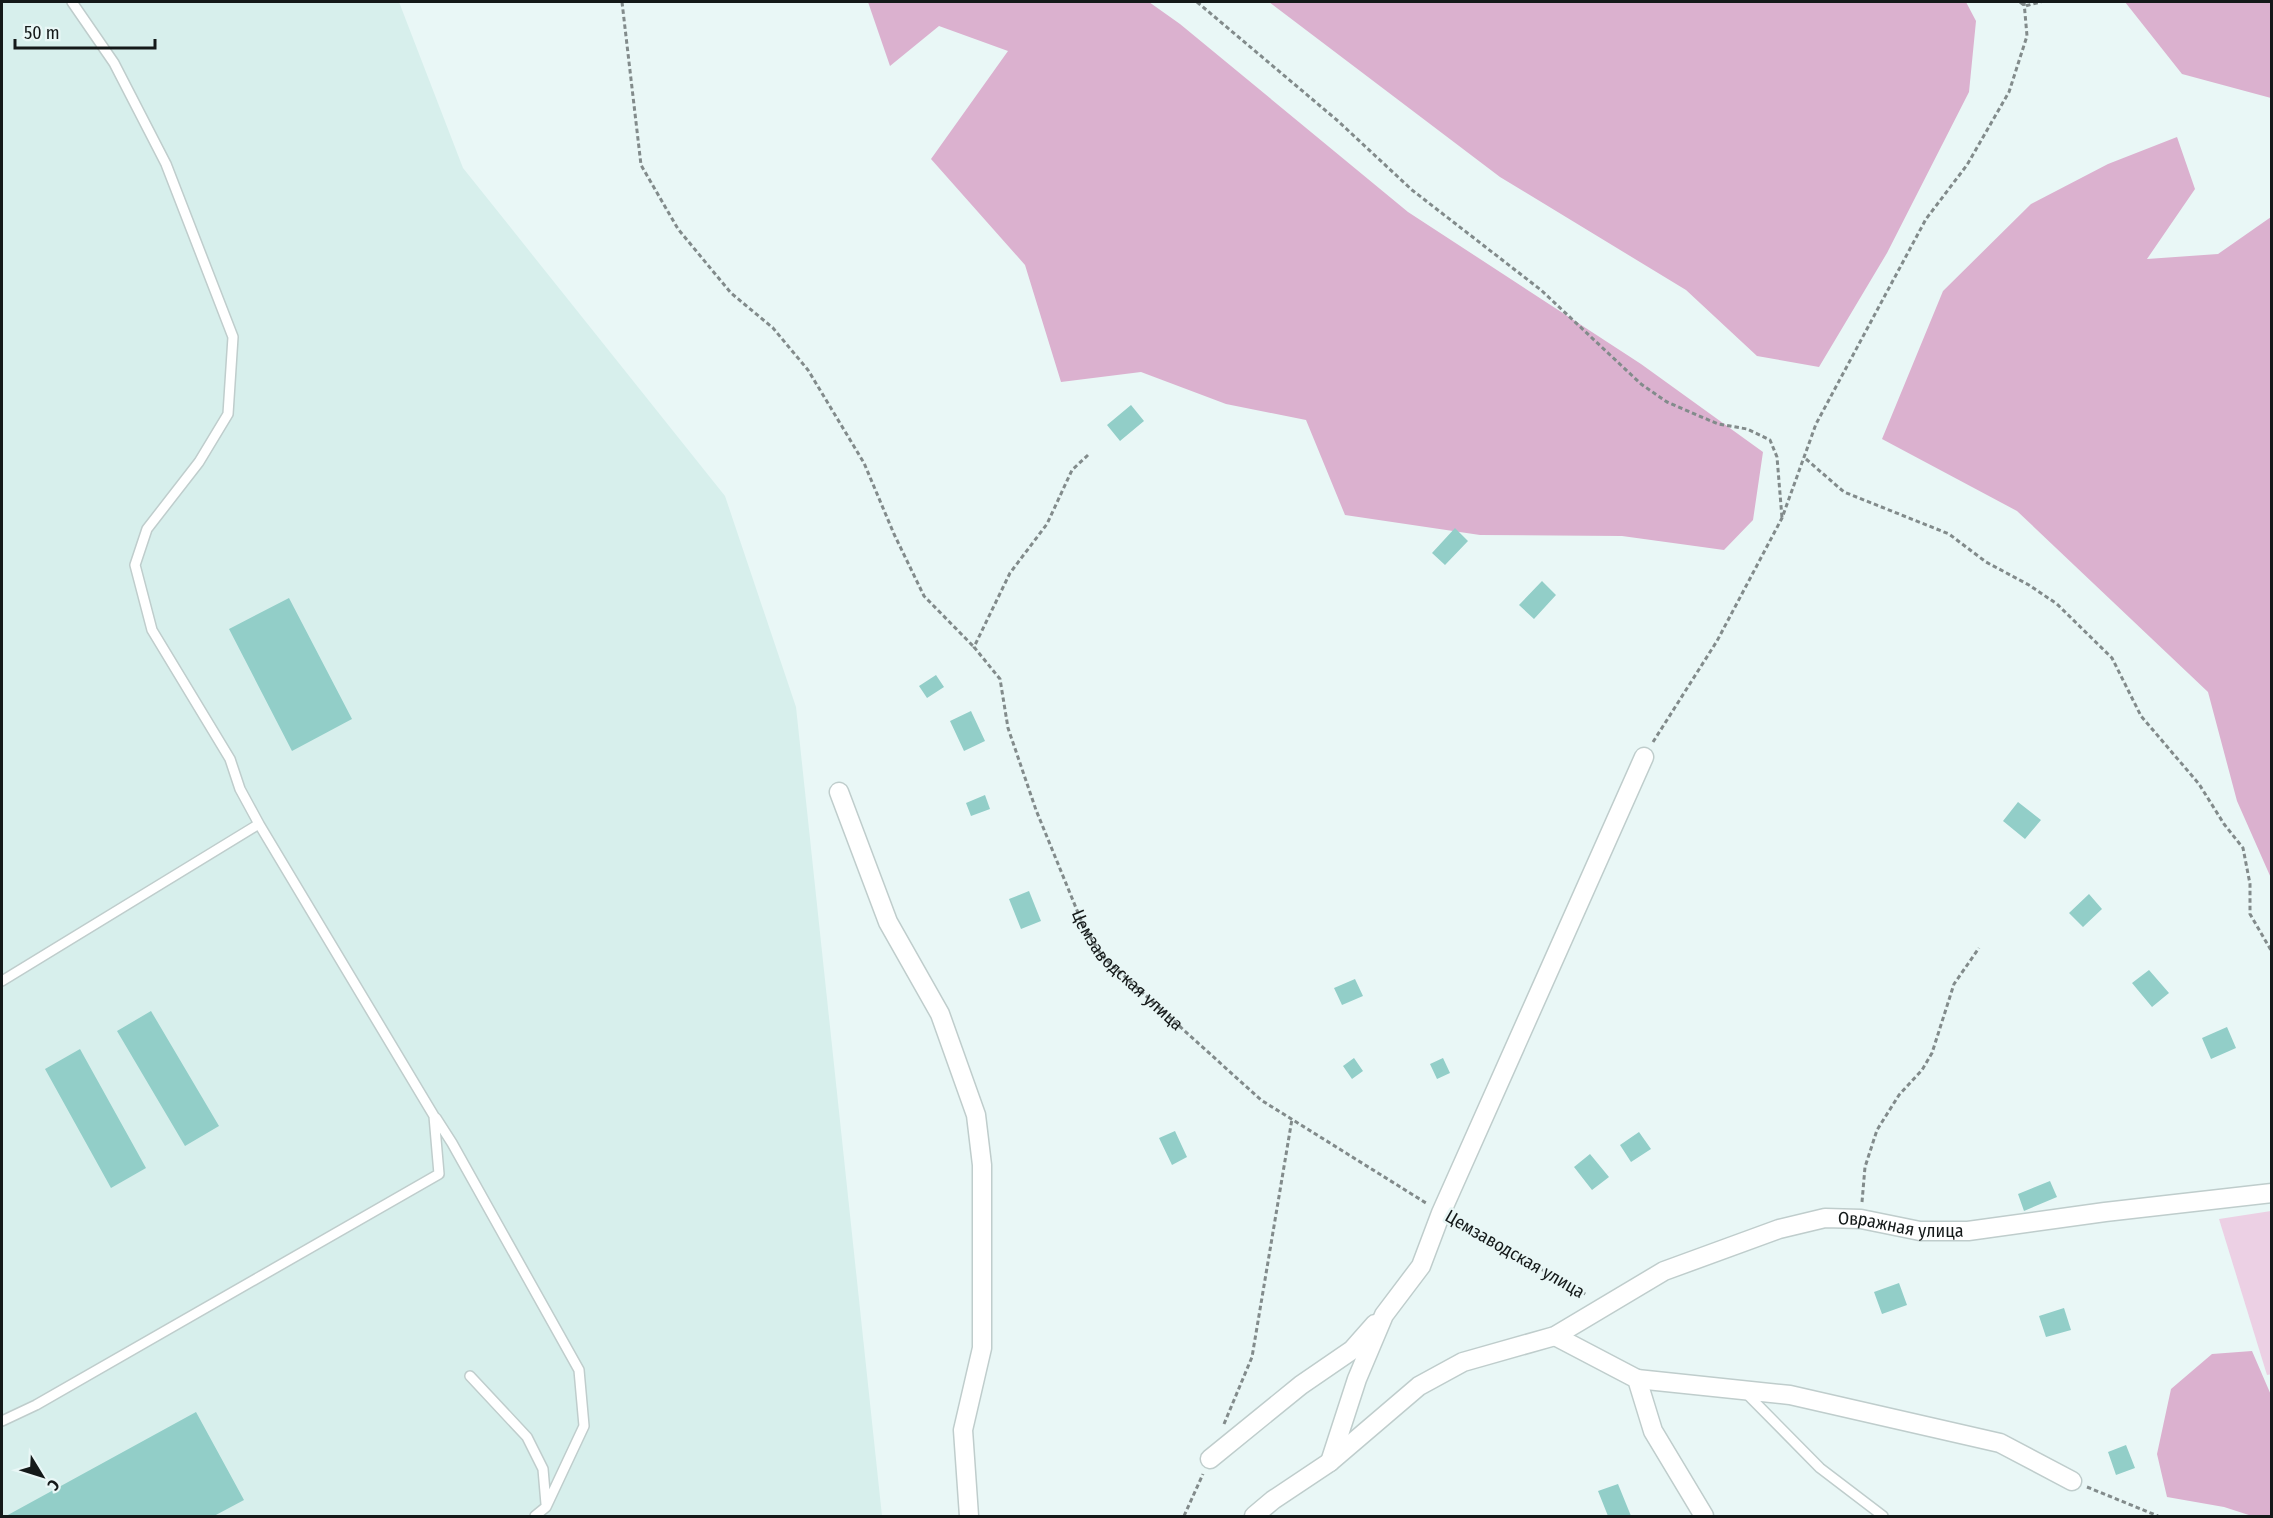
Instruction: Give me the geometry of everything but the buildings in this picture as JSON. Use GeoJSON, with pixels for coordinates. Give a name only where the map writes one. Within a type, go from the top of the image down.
{"type":"FeatureCollection","features":[{"type":"Feature","properties":{"kind":"street"},"geometry":{"type":"LineString","coordinates":[[1210,1459],[1301,1385],[1352,1350],[1384,1315],[1421,1266],[1441,1213],[1644,757]]}},
{"type":"Feature","properties":{"kind":"street"},"geometry":{"type":"LineString","coordinates":[[839,792],[888,922],[940,1014],[976,1115],[982,1165],[982,1348],[963,1430],[969,1516]]}},
{"type":"Feature","properties":{"kind":"street","name":"Овражная улица"},"geometry":{"type":"LineString","coordinates":[[1254,1516],[1273,1500],[1330,1462],[1419,1386],[1463,1362],[1555,1336],[1664,1271],[1779,1229],[1825,1218],[1861,1219],[1920,1232],[1968,1231],[2105,1212],[2271,1193]]}},
{"type":"Feature","properties":{"kind":"street"},"geometry":{"type":"LineString","coordinates":[[1330,1462],[1357,1379],[1384,1315]]}},
{"type":"Feature","properties":{"kind":"street"},"geometry":{"type":"LineString","coordinates":[[1555,1336],[1638,1379],[1790,1395],[2000,1443],[2072,1481]]}},
{"type":"Feature","properties":{"kind":"street"},"geometry":{"type":"LineString","coordinates":[[1638,1379],[1653,1431],[1704,1516]]}},
{"type":"Feature","properties":{"kind":"lane"},"geometry":{"type":"LineString","coordinates":[[72,2],[114,63],[166,164],[232,337],[228,414],[199,462],[147,529],[135,565],[153,630],[230,759],[240,789],[259,824],[452,1143],[579,1370],[584,1426],[546,1507],[535,1516]]}},
{"type":"Feature","properties":{"kind":"lane"},"geometry":{"type":"LineString","coordinates":[[2,981],[259,824]]}},
{"type":"Feature","properties":{"kind":"lane"},"geometry":{"type":"LineString","coordinates":[[2,1421],[36,1405],[439,1174],[434,1116]]}},
{"type":"Feature","properties":{"kind":"lane"},"geometry":{"type":"LineString","coordinates":[[470,1376],[526,1437],[543,1468],[546,1507]]}},
{"type":"Feature","properties":{"kind":"lane"},"geometry":{"type":"LineString","coordinates":[[1742,1389],[1820,1468],[1883,1516]]}},
{"type":"Feature","properties":{"kind":"path","name":"Цемзаводская улица"},"geometry":{"type":"LineString","coordinates":[[622,2],[641,165],[678,229],[731,293],[773,328],[808,370],[864,463],[894,534],[924,596],[974,647],[1000,679],[1008,728],[1036,810],[1083,925],[1102,956],[1261,1100],[1441,1213],[1606,1306]]}},
{"type":"Feature","properties":{"kind":"path"},"geometry":{"type":"LineString","coordinates":[[1197,2],[1338,121],[1412,189],[1541,290],[1641,384],[1667,402],[1718,424],[1747,429],[1770,440],[1777,457],[1776,472],[1782,518]]}},
{"type":"Feature","properties":{"kind":"path"},"geometry":{"type":"LineString","coordinates":[[1644,757],[1717,641],[1782,518],[1806,459],[1816,424],[1926,219],[1967,165],[2009,92],[2027,36],[2023,3],[2041,2]]}},
{"type":"Feature","properties":{"kind":"path"},"geometry":{"type":"LineString","coordinates":[[974,647],[1010,573],[1047,524],[1072,470],[1088,454]]}},
{"type":"Feature","properties":{"kind":"path"},"geometry":{"type":"LineString","coordinates":[[1806,459],[1844,492],[1949,534],[1986,562],[2029,585],[2057,604],[2112,658],[2141,716],[2199,784],[2224,824],[2243,848],[2250,884],[2250,914],[2271,952]]}},
{"type":"Feature","properties":{"kind":"path"},"geometry":{"type":"LineString","coordinates":[[1861,1219],[1865,1167],[1877,1131],[1899,1095],[1922,1070],[1932,1053],[1954,984],[1979,948]]}},
{"type":"Feature","properties":{"kind":"path"},"geometry":{"type":"LineString","coordinates":[[1222,1428],[1252,1357],[1292,1119]]}},
{"type":"Feature","properties":{"kind":"path"},"geometry":{"type":"LineString","coordinates":[[1184,1516],[1210,1459]]}},
{"type":"Feature","properties":{"kind":"path"},"geometry":{"type":"LineString","coordinates":[[2072,1481],[2158,1516]]}},
{"type":"Feature","properties":{"kind":"shaded area"},"geometry":{"type":"Polygon","coordinates":[[[2,2],[399,2],[463,168],[725,496],[796,707],[882,1516],[2,1516],[2,2]]]}},
{"type":"Feature","properties":{"kind":"shaded area"},"geometry":{"type":"Polygon","coordinates":[[[868,2],[1149,2],[1180,24],[1408,212],[1641,364],[1763,452],[1753,520],[1724,550],[1622,536],[1480,535],[1345,515],[1306,420],[1226,404],[1141,372],[1061,382],[1025,265],[931,159],[1008,51],[939,26],[890,66],[868,2]]]}},
{"type":"Feature","properties":{"kind":"shaded area"},"geometry":{"type":"Polygon","coordinates":[[[1269,2],[1966,2],[1976,21],[1969,92],[1887,253],[1819,367],[1757,356],[1686,290],[1500,177],[1269,2]]]}},
{"type":"Feature","properties":{"kind":"shaded area"},"geometry":{"type":"Polygon","coordinates":[[[2125,2],[2271,2],[2271,98],[2182,74],[2125,2]]]}},
{"type":"Feature","properties":{"kind":"shaded area"},"geometry":{"type":"Polygon","coordinates":[[[2177,137],[2195,189],[2147,259],[2218,254],[2271,217],[2271,878],[2237,801],[2208,692],[2017,511],[1882,439],[1943,291],[2031,204],[2108,164],[2177,137]]]}},
{"type":"Feature","properties":{"kind":"shaded area"},"geometry":{"type":"Polygon","coordinates":[[[2271,1211],[2272,1374],[2267,1375],[2219,1219],[2271,1211]]]}},
{"type":"Feature","properties":{"kind":"shaded area"},"geometry":{"type":"Polygon","coordinates":[[[2252,1351],[2271,1395],[2271,1516],[2252,1516],[2224,1507],[2167,1497],[2157,1454],[2171,1389],[2212,1354],[2252,1351]]]}}]}
